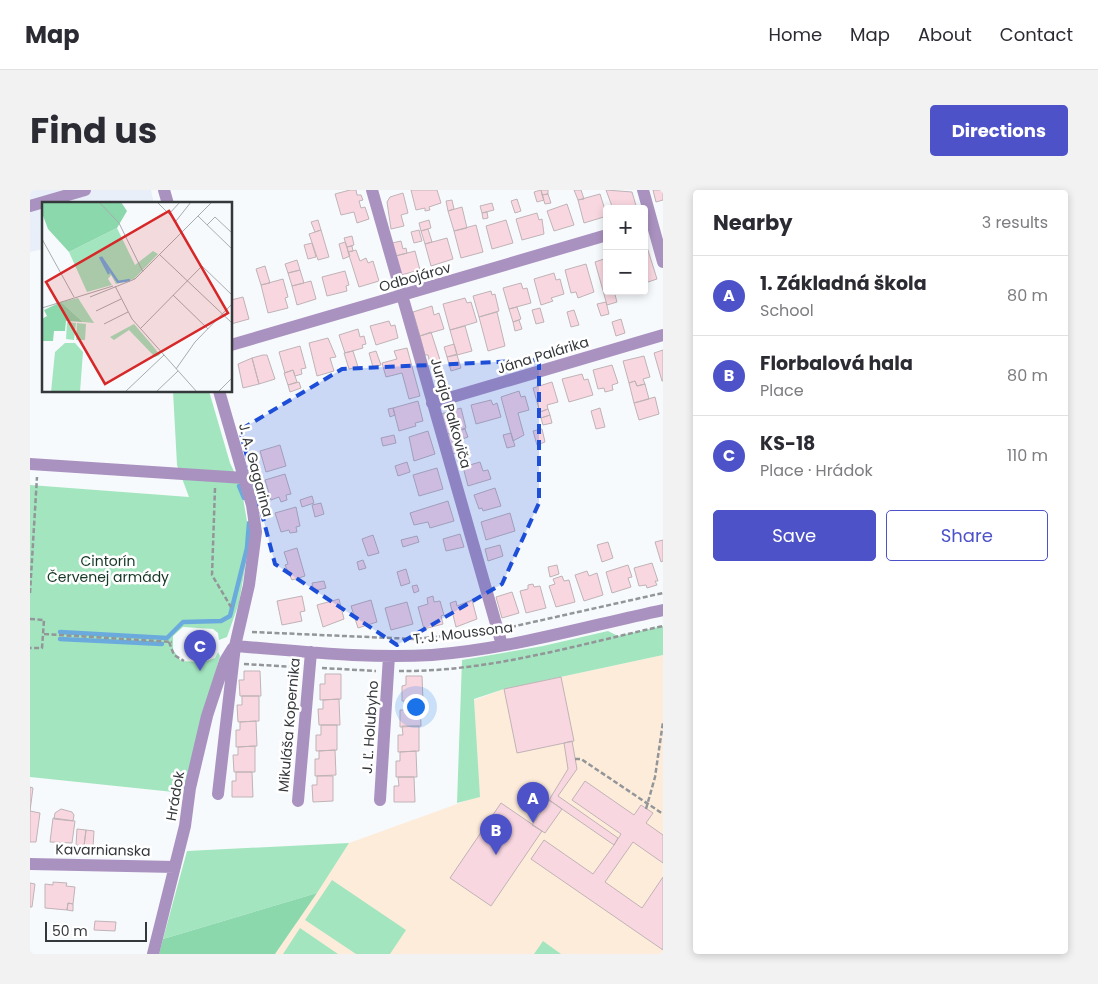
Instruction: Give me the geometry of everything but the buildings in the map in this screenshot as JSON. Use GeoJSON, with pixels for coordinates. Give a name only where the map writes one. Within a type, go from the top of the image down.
{"type":"FeatureCollection","features":[{"type":"Feature","properties":{"kind":"street"},"geometry":{"type":"LineString","coordinates":[[30,206],[42,196],[85,190]]}},
{"type":"Feature","properties":{"kind":"street","name":"Juraja Palkoviča"},"geometry":{"type":"LineString","coordinates":[[372,190],[401,297],[502,645]]}},
{"type":"Feature","properties":{"kind":"street"},"geometry":{"type":"LineString","coordinates":[[643,190],[663,262]]}},
{"type":"Feature","properties":{"kind":"street","name":"Odbojárov"},"geometry":{"type":"LineString","coordinates":[[232,345],[401,297],[603,236]]}},
{"type":"Feature","properties":{"kind":"street","name":"Jána Palárika"},"geometry":{"type":"LineString","coordinates":[[432,403],[663,335]]}},
{"type":"Feature","properties":{"kind":"street","name":"J. A. Gagarina"},"geometry":{"type":"LineString","coordinates":[[218,794],[235,646],[254,555],[256,532],[252,505],[219,392]]}},
{"type":"Feature","properties":{"kind":"street"},"geometry":{"type":"LineString","coordinates":[[34,464],[244,478]]}},
{"type":"Feature","properties":{"kind":"street","name":"T. J. Moussona"},"geometry":{"type":"LineString","coordinates":[[235,646],[389,656],[433,655],[502,645],[663,610]]}},
{"type":"Feature","properties":{"kind":"street","name":"Hrádok"},"geometry":{"type":"LineString","coordinates":[[153,954],[185,826],[190,788],[207,716],[225,661],[235,646]]}},
{"type":"Feature","properties":{"kind":"street","name":"Mikuláša Kopernika"},"geometry":{"type":"LineString","coordinates":[[298,801],[311,652]]}},
{"type":"Feature","properties":{"kind":"street","name":"J. Ľ. Holubyho"},"geometry":{"type":"LineString","coordinates":[[380,800],[389,656]]}},
{"type":"Feature","properties":{"kind":"street","name":"Kavarnianska"},"geometry":{"type":"LineString","coordinates":[[30,864],[175,866]]}},
{"type":"Feature","properties":{"kind":"path"},"geometry":{"type":"LineString","coordinates":[[30,593],[34,464]]}},
{"type":"Feature","properties":{"kind":"path"},"geometry":{"type":"LineString","coordinates":[[215,477],[212,575],[239,627],[414,638],[498,630],[663,593]]}},
{"type":"Feature","properties":{"kind":"path"},"geometry":{"type":"LineString","coordinates":[[30,619],[44,620],[42,648],[30,648]]}},
{"type":"Feature","properties":{"kind":"path"},"geometry":{"type":"LineString","coordinates":[[44,634],[170,642],[174,655],[184,661]]}},
{"type":"Feature","properties":{"kind":"path"},"geometry":{"type":"LineString","coordinates":[[646,809],[655,777],[663,722]]}},
{"type":"Feature","properties":{"kind":"path"},"geometry":{"type":"LineString","coordinates":[[575,759],[581,759],[663,814]]}},
{"type":"Feature","properties":{"kind":"highlighted area"},"geometry":{"type":"Polygon","coordinates":[[[539,360],[539,503],[502,584],[397,645],[275,564],[240,430],[342,369],[539,360]]]}},
{"type":"Feature","properties":{"kind":"shaded area"},"geometry":{"type":"Polygon","coordinates":[[[30,190],[151,190],[154,202],[42,202],[42,249],[30,252],[30,190]]]}},
{"type":"Feature","properties":{"kind":"shaded area"},"geometry":{"type":"Polygon","coordinates":[[[663,655],[663,954],[275,954],[349,843],[479,796],[474,700],[504,689],[663,655]]]}},
{"type":"Feature","properties":{"kind":"green space","name":"Cintorín Červenej armády"},"geometry":{"type":"Polygon","coordinates":[[[173,392],[209,392],[230,463],[241,486],[250,539],[239,603],[227,637],[219,640],[218,633],[213,629],[183,627],[173,636],[173,650],[181,661],[201,662],[202,647],[208,648],[207,661],[215,658],[218,652],[220,656],[183,793],[30,777],[30,485],[189,497],[177,465],[173,392]]]}},
{"type":"Feature","properties":{"kind":"green space"},"geometry":{"type":"Polygon","coordinates":[[[663,626],[663,655],[504,689],[474,699],[480,797],[457,803],[462,660],[543,646],[608,631],[618,636],[663,626]]]}},
{"type":"Feature","properties":{"kind":"green space"},"geometry":{"type":"Polygon","coordinates":[[[349,843],[317,893],[163,939],[187,851],[349,843]]]}},
{"type":"Feature","properties":{"kind":"green space"},"geometry":{"type":"Polygon","coordinates":[[[332,880],[406,930],[390,954],[356,954],[305,920],[332,880]]]}},
{"type":"Feature","properties":{"kind":"green space"},"geometry":{"type":"Polygon","coordinates":[[[317,893],[275,954],[159,954],[163,939],[317,893]]]}},
{"type":"Feature","properties":{"kind":"green space"},"geometry":{"type":"Polygon","coordinates":[[[300,928],[338,954],[283,954],[300,928]]]}},
{"type":"Feature","properties":{"kind":"green space"},"geometry":{"type":"Polygon","coordinates":[[[543,941],[561,954],[534,954],[543,941]]]}},
{"type":"Feature","properties":{"kind":"waterway"},"geometry":{"type":"LineString","coordinates":[[239,486],[244,498]]}},
{"type":"Feature","properties":{"kind":"waterway"},"geometry":{"type":"LineString","coordinates":[[60,632],[167,638],[183,622],[221,621],[230,616],[247,548],[249,523]]}},
{"type":"Feature","properties":{"kind":"waterway"},"geometry":{"type":"LineString","coordinates":[[60,639],[162,644]]}},
{"type":"Feature","properties":{"kind":"place","name":"KS-18"},"geometry":{"type":"Point","coordinates":[200,671]}},
{"type":"Feature","properties":{"kind":"place","name":"1. Základná škola"},"geometry":{"type":"Point","coordinates":[533,823]}},
{"type":"Feature","properties":{"kind":"place","name":"Florbalová hala"},"geometry":{"type":"Point","coordinates":[496,855]}}]}
